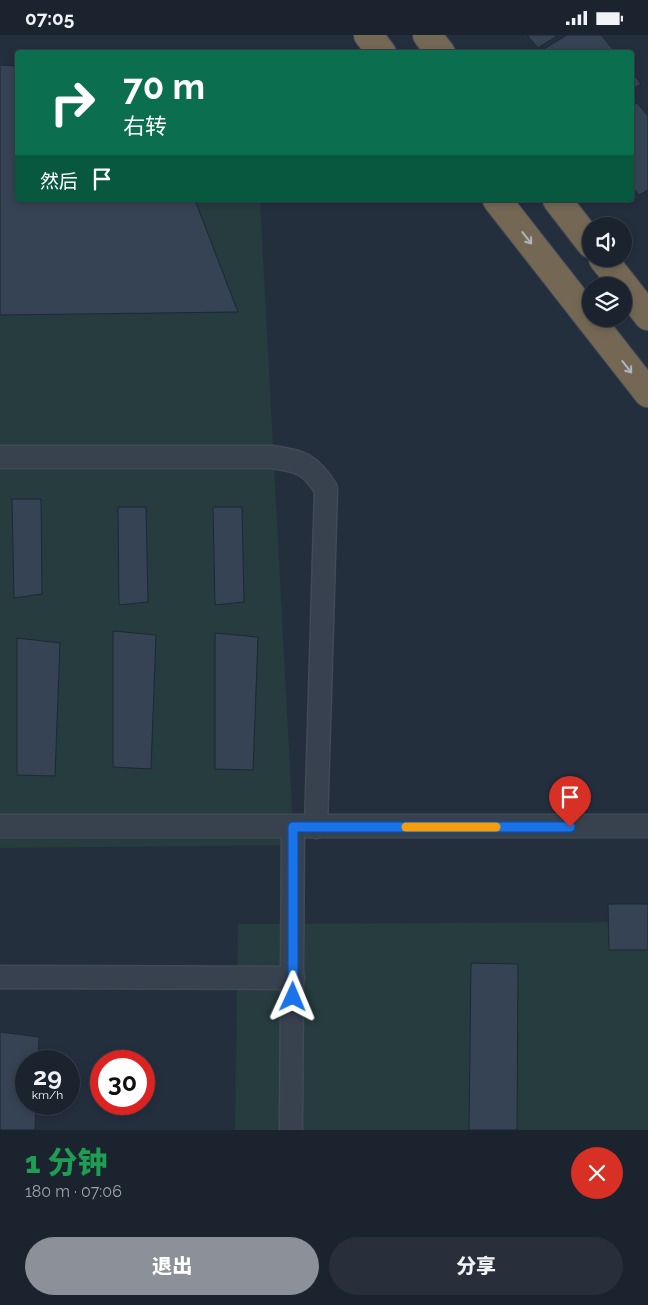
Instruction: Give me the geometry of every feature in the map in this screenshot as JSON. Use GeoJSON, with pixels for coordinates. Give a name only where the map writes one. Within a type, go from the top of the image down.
{"type":"FeatureCollection","features":[{"type":"Feature","properties":{"kind":"highway"},"geometry":{"type":"LineString","coordinates":[[368,35],[380,50]]}},
{"type":"Feature","properties":{"kind":"highway"},"geometry":{"type":"LineString","coordinates":[[428,35],[439,50]]}},
{"type":"Feature","properties":{"kind":"highway"},"geometry":{"type":"LineString","coordinates":[[499,202],[648,393]]}},
{"type":"Feature","properties":{"kind":"highway"},"geometry":{"type":"LineString","coordinates":[[559,202],[582,232]]}},
{"type":"Feature","properties":{"kind":"highway"},"geometry":{"type":"LineString","coordinates":[[609,267],[648,316]]}},
{"type":"Feature","properties":{"kind":"street"},"geometry":{"type":"LineString","coordinates":[[0,457],[272,457],[299,461],[315,472],[326,489],[316,827]]}},
{"type":"Feature","properties":{"kind":"street"},"geometry":{"type":"LineString","coordinates":[[0,826],[648,826]]}},
{"type":"Feature","properties":{"kind":"street"},"geometry":{"type":"LineString","coordinates":[[292,1130],[293,827]]}},
{"type":"Feature","properties":{"kind":"street"},"geometry":{"type":"LineString","coordinates":[[0,977],[293,978]]}},
{"type":"Feature","properties":{"kind":"green space"},"geometry":{"type":"Polygon","coordinates":[[[0,166],[15,194],[15,202],[260,202],[294,845],[0,848],[0,166]]]}},
{"type":"Feature","properties":{"kind":"green space"},"geometry":{"type":"Polygon","coordinates":[[[648,922],[648,1130],[235,1130],[238,924],[648,922]]]}},
{"type":"Feature","properties":{"kind":"building"},"geometry":{"type":"Polygon","coordinates":[[[527,35],[558,35],[538,48],[527,35]]]}},
{"type":"Feature","properties":{"kind":"building"},"geometry":{"type":"Polygon","coordinates":[[[567,35],[601,35],[614,50],[542,50],[567,35]]]}},
{"type":"Feature","properties":{"kind":"building"},"geometry":{"type":"Polygon","coordinates":[[[0,65],[15,66],[15,202],[196,202],[238,312],[0,315],[0,65]]]}},
{"type":"Feature","properties":{"kind":"building"},"geometry":{"type":"Polygon","coordinates":[[[634,75],[641,84],[634,88],[634,75]]]}},
{"type":"Feature","properties":{"kind":"building"},"geometry":{"type":"Polygon","coordinates":[[[637,103],[648,116],[648,190],[639,195],[634,189],[634,104],[637,103]]]}},
{"type":"Feature","properties":{"kind":"building"},"geometry":{"type":"Polygon","coordinates":[[[12,499],[41,499],[42,594],[14,598],[12,499]]]}},
{"type":"Feature","properties":{"kind":"building"},"geometry":{"type":"Polygon","coordinates":[[[118,507],[146,507],[148,602],[119,605],[118,507]]]}},
{"type":"Feature","properties":{"kind":"building"},"geometry":{"type":"Polygon","coordinates":[[[213,507],[242,507],[244,602],[215,605],[213,507]]]}},
{"type":"Feature","properties":{"kind":"building"},"geometry":{"type":"Polygon","coordinates":[[[113,631],[156,635],[151,769],[113,767],[113,631]]]}},
{"type":"Feature","properties":{"kind":"building"},"geometry":{"type":"Polygon","coordinates":[[[215,633],[258,637],[253,770],[215,769],[215,633]]]}},
{"type":"Feature","properties":{"kind":"building"},"geometry":{"type":"Polygon","coordinates":[[[17,638],[60,643],[55,776],[17,775],[17,638]]]}},
{"type":"Feature","properties":{"kind":"building"},"geometry":{"type":"Polygon","coordinates":[[[608,904],[648,904],[648,950],[609,950],[608,904]]]}},
{"type":"Feature","properties":{"kind":"building"},"geometry":{"type":"Polygon","coordinates":[[[471,963],[518,964],[517,1130],[469,1130],[471,963]]]}},
{"type":"Feature","properties":{"kind":"building"},"geometry":{"type":"Polygon","coordinates":[[[0,1032],[39,1037],[38,1050],[15,1050],[15,1115],[36,1115],[35,1130],[0,1130],[0,1032]]]}},
{"type":"Feature","properties":{"kind":"slow traffic"},"geometry":{"type":"LineString","coordinates":[[406,827],[496,827]]}},
{"type":"Feature","properties":{"kind":"route"},"geometry":{"type":"LineString","coordinates":[[293,997],[293,827],[570,827]]}}]}
